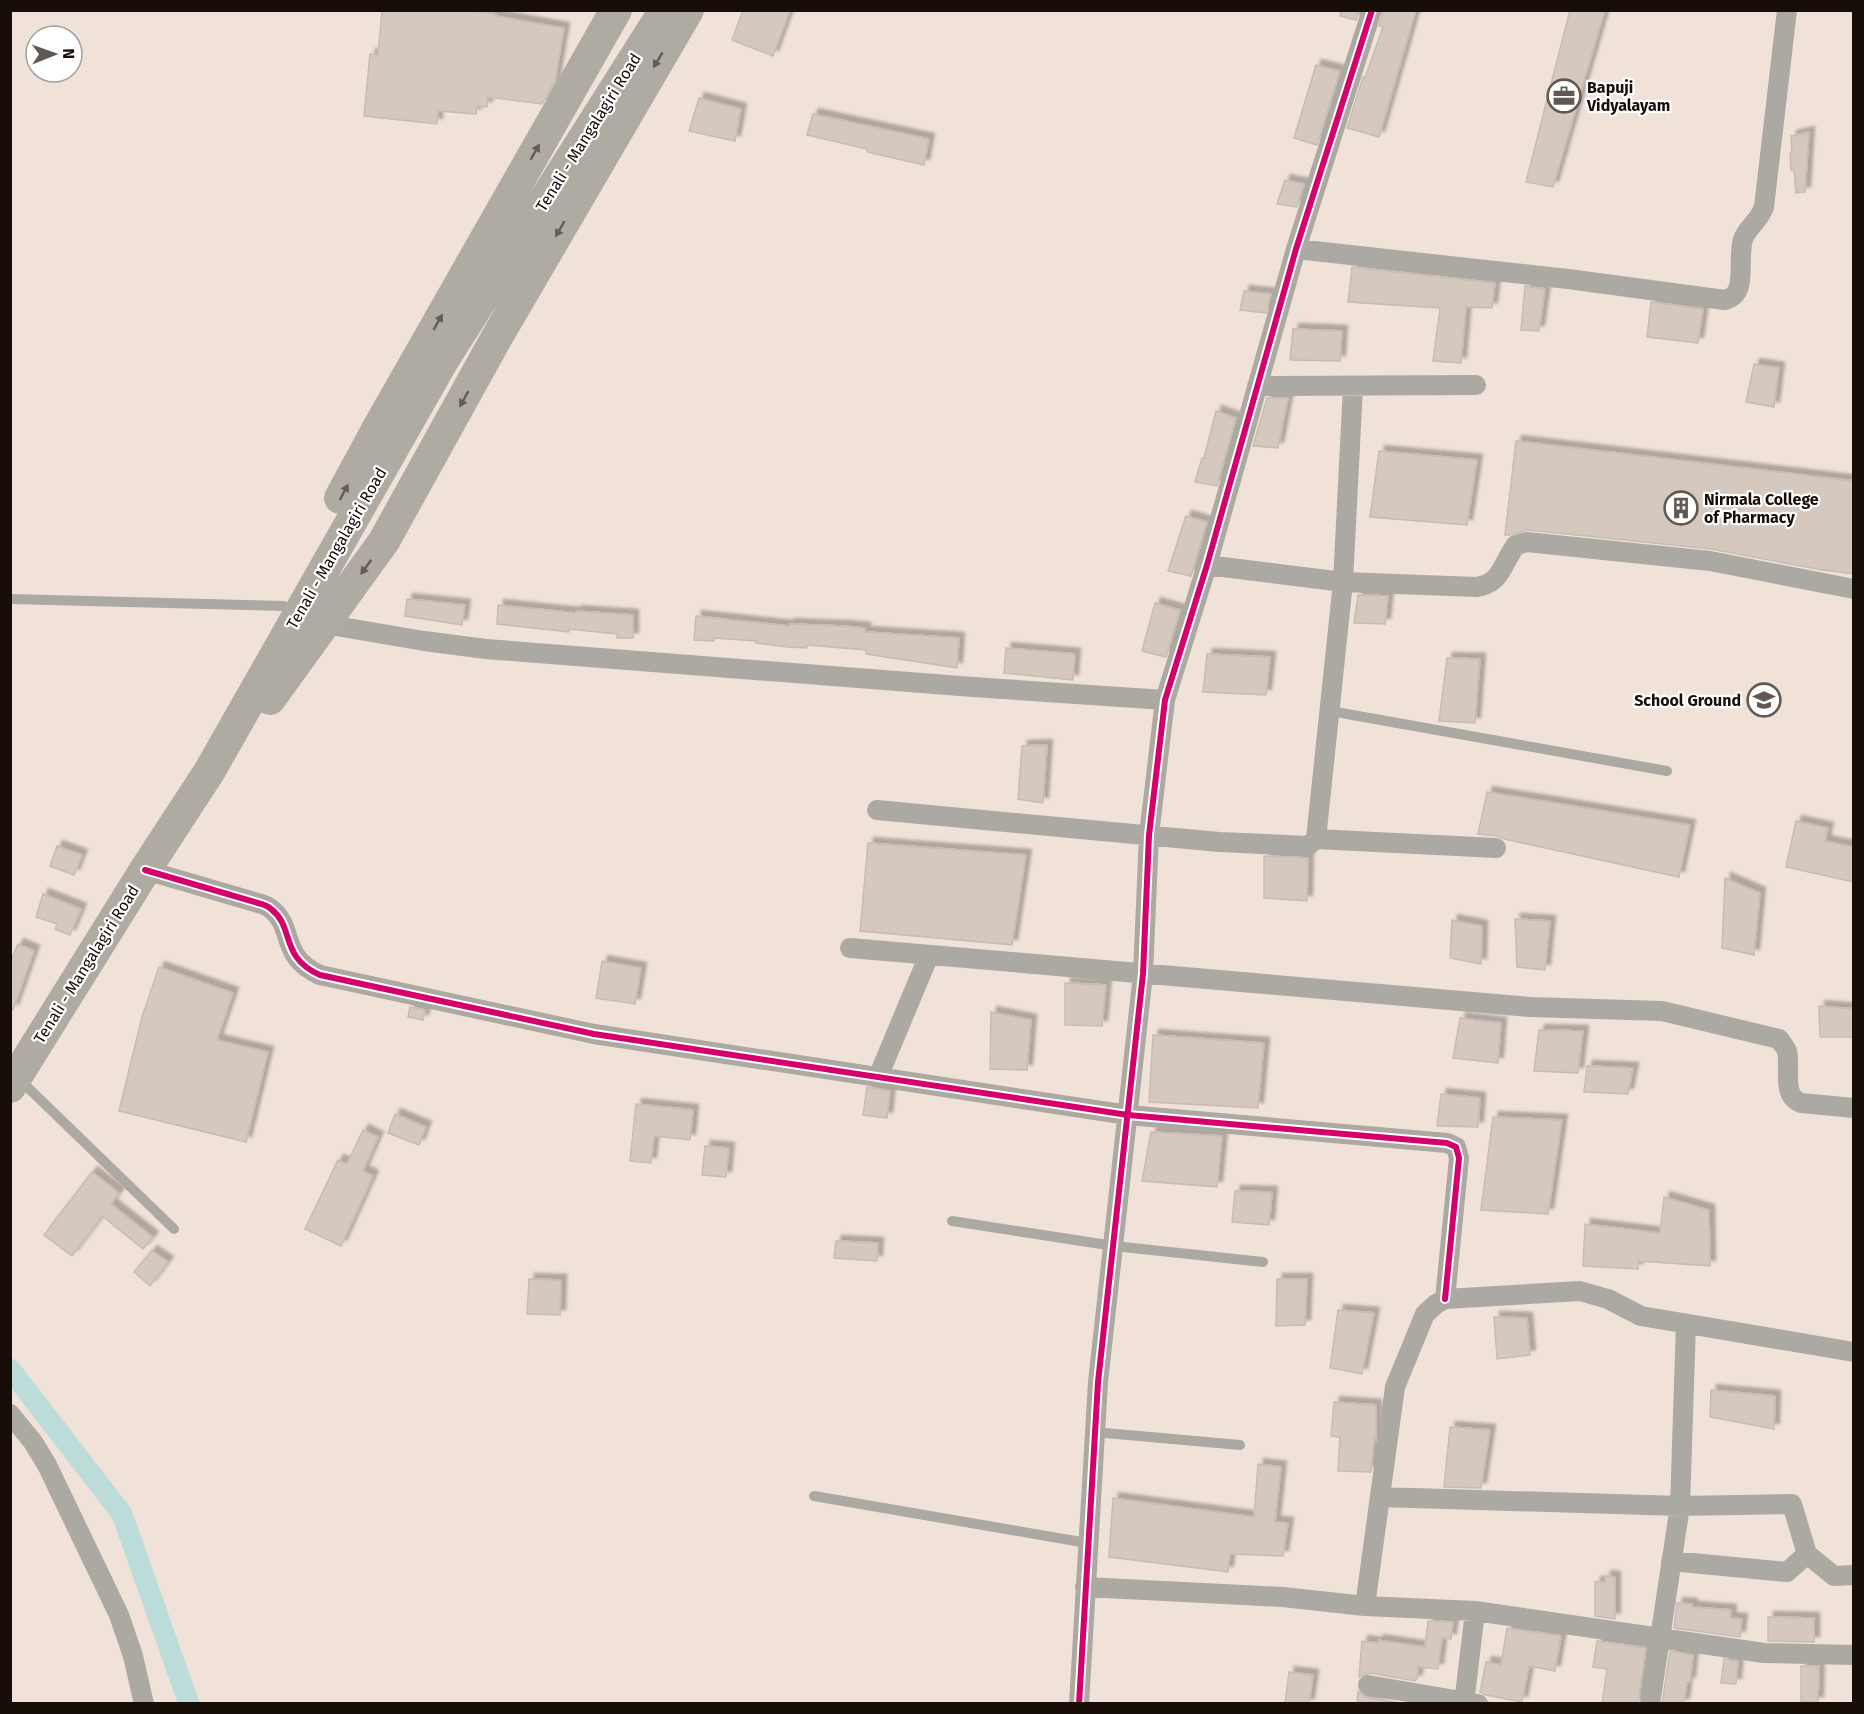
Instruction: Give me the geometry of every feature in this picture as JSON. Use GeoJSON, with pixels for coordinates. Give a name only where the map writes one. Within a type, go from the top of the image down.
{"type":"FeatureCollection","features":[{"type":"Feature","properties":{"kind":"main road"},"geometry":{"type":"LineString","coordinates":[[181,814],[284,606],[379,426],[616,10]]}},
{"type":"Feature","properties":{"kind":"main road","name":"Tenali - Mangalagiri Road"},"geometry":{"type":"LineString","coordinates":[[14,1082],[145,870],[209,772],[442,362],[665,10]]}},
{"type":"Feature","properties":{"kind":"main road"},"geometry":{"type":"LineString","coordinates":[[181,814],[236,746],[384,541],[497,338],[688,10]]}},
{"type":"Feature","properties":{"kind":"street"},"geometry":{"type":"LineString","coordinates":[[1079,1704],[1084,1587],[1098,1382],[1143,974],[1149,836],[1165,700],[1207,565],[1296,249],[1372,10]]}},
{"type":"Feature","properties":{"kind":"street"},"geometry":{"type":"LineString","coordinates":[[1296,249],[1568,279],[1725,300],[1734,296],[1738,288],[1742,240],[1749,228],[1760,218],[1764,207],[1787,10]]}},
{"type":"Feature","properties":{"kind":"street"},"geometry":{"type":"LineString","coordinates":[[1257,386],[1476,385]]}},
{"type":"Feature","properties":{"kind":"street"},"geometry":{"type":"LineString","coordinates":[[877,810],[1218,842],[1308,846],[1316,839],[1343,582],[1353,387]]}},
{"type":"Feature","properties":{"kind":"street"},"geometry":{"type":"LineString","coordinates":[[1207,565],[1343,582],[1476,587],[1488,586],[1497,578],[1516,545],[1527,542],[1710,561],[1854,589]]}},
{"type":"Feature","properties":{"kind":"street"},"geometry":{"type":"LineString","coordinates":[[324,624],[486,649],[1165,700]]}},
{"type":"Feature","properties":{"kind":"street"},"geometry":{"type":"LineString","coordinates":[[1316,839],[1496,848]]}},
{"type":"Feature","properties":{"kind":"street"},"geometry":{"type":"LineString","coordinates":[[145,870],[258,903],[271,909],[280,918],[293,954],[306,969],[320,975],[594,1034],[1128,1115],[1446,1143],[1456,1147],[1459,1158],[1445,1299]]}},
{"type":"Feature","properties":{"kind":"street"},"geometry":{"type":"LineString","coordinates":[[850,948],[1530,1007],[1662,1011],[1779,1039],[1786,1048],[1790,1094],[1794,1101],[1854,1108]]}},
{"type":"Feature","properties":{"kind":"street"},"geometry":{"type":"LineString","coordinates":[[878,1077],[929,955]]}},
{"type":"Feature","properties":{"kind":"street"},"geometry":{"type":"LineString","coordinates":[[1365,1606],[1395,1387],[1425,1314],[1445,1299],[1580,1291],[1608,1299],[1641,1317],[1854,1352]]}},
{"type":"Feature","properties":{"kind":"street"},"geometry":{"type":"LineString","coordinates":[[1650,1704],[1680,1506],[1686,1324]]}},
{"type":"Feature","properties":{"kind":"street"},"geometry":{"type":"LineString","coordinates":[[10,1414],[33,1442],[47,1465],[119,1615],[133,1656],[144,1704]]}},
{"type":"Feature","properties":{"kind":"street"},"geometry":{"type":"LineString","coordinates":[[1380,1497],[1680,1506],[1792,1504],[1807,1554],[1834,1576],[1854,1575]]}},
{"type":"Feature","properties":{"kind":"street"},"geometry":{"type":"LineString","coordinates":[[1671,1561],[1787,1572],[1807,1554]]}},
{"type":"Feature","properties":{"kind":"street"},"geometry":{"type":"LineString","coordinates":[[1084,1587],[1283,1597],[1365,1606],[1475,1611],[1661,1640],[1764,1653],[1854,1655]]}},
{"type":"Feature","properties":{"kind":"street"},"geometry":{"type":"LineString","coordinates":[[1368,1685],[1469,1703],[1475,1611]]}},
{"type":"Feature","properties":{"kind":"lane"},"geometry":{"type":"LineString","coordinates":[[10,599],[284,606]]}},
{"type":"Feature","properties":{"kind":"lane"},"geometry":{"type":"LineString","coordinates":[[1330,711],[1667,771]]}},
{"type":"Feature","properties":{"kind":"lane"},"geometry":{"type":"LineString","coordinates":[[14,1082],[174,1229]]}},
{"type":"Feature","properties":{"kind":"lane"},"geometry":{"type":"LineString","coordinates":[[952,1221],[1114,1246],[1263,1262]]}},
{"type":"Feature","properties":{"kind":"lane"},"geometry":{"type":"LineString","coordinates":[[1094,1432],[1240,1445]]}},
{"type":"Feature","properties":{"kind":"lane"},"geometry":{"type":"LineString","coordinates":[[814,1496],[1087,1543]]}},
{"type":"Feature","properties":{"kind":"building"},"geometry":{"type":"Polygon","coordinates":[[[382,10],[460,10],[496,14],[496,16],[564,28],[555,81],[542,104],[488,97],[487,107],[477,106],[476,114],[438,111],[437,124],[364,116],[370,54],[378,55],[382,10]]]}},
{"type":"Feature","properties":{"kind":"building"},"geometry":{"type":"Polygon","coordinates":[[[743,10],[790,10],[773,56],[732,40],[743,10]]]}},
{"type":"Feature","properties":{"kind":"building"},"geometry":{"type":"Polygon","coordinates":[[[1341,10],[1359,10],[1356,20],[1340,16],[1341,10]]]}},
{"type":"Feature","properties":{"kind":"building"},"geometry":{"type":"Polygon","coordinates":[[[1384,10],[1416,10],[1379,137],[1347,128],[1363,77],[1365,78],[1383,27],[1379,26],[1384,10]]]}},
{"type":"Feature","properties":{"kind":"building","name":"Bapuji Vidyalayam"},"geometry":{"type":"Polygon","coordinates":[[[1570,10],[1605,10],[1553,187],[1526,182],[1570,10]]]}},
{"type":"Feature","properties":{"kind":"building"},"geometry":{"type":"Polygon","coordinates":[[[1316,65],[1340,71],[1317,145],[1294,138],[1316,65]]]}},
{"type":"Feature","properties":{"kind":"building"},"geometry":{"type":"Polygon","coordinates":[[[699,98],[741,109],[735,141],[689,131],[699,98]]]}},
{"type":"Feature","properties":{"kind":"building"},"geometry":{"type":"Polygon","coordinates":[[[813,114],[929,139],[924,165],[807,135],[813,114]]]}},
{"type":"Feature","properties":{"kind":"building"},"geometry":{"type":"Polygon","coordinates":[[[1809,132],[1805,192],[1796,193],[1794,170],[1791,170],[1791,136],[1809,132]]]}},
{"type":"Feature","properties":{"kind":"building"},"geometry":{"type":"Polygon","coordinates":[[[1285,180],[1304,184],[1297,207],[1277,204],[1285,180]]]}},
{"type":"Feature","properties":{"kind":"building"},"geometry":{"type":"Polygon","coordinates":[[[1352,267],[1495,283],[1492,308],[1466,307],[1461,363],[1433,361],[1440,308],[1348,302],[1352,267]]]}},
{"type":"Feature","properties":{"kind":"building"},"geometry":{"type":"Polygon","coordinates":[[[1525,286],[1545,289],[1539,331],[1521,330],[1525,286]]]}},
{"type":"Feature","properties":{"kind":"building"},"geometry":{"type":"Polygon","coordinates":[[[1244,291],[1271,294],[1266,313],[1240,310],[1244,291]]]}},
{"type":"Feature","properties":{"kind":"building"},"geometry":{"type":"Polygon","coordinates":[[[1651,302],[1703,309],[1698,343],[1647,337],[1651,302]]]}},
{"type":"Feature","properties":{"kind":"building"},"geometry":{"type":"Polygon","coordinates":[[[1293,329],[1342,331],[1340,361],[1290,360],[1293,329]]]}},
{"type":"Feature","properties":{"kind":"building"},"geometry":{"type":"Polygon","coordinates":[[[1754,364],[1779,368],[1774,407],[1746,402],[1754,364]]]}},
{"type":"Feature","properties":{"kind":"building"},"geometry":{"type":"Polygon","coordinates":[[[1267,398],[1288,398],[1278,448],[1253,446],[1267,398]]]}},
{"type":"Feature","properties":{"kind":"building"},"geometry":{"type":"Polygon","coordinates":[[[1216,411],[1236,418],[1217,486],[1195,482],[1202,458],[1204,458],[1216,411]]]}},
{"type":"Feature","properties":{"kind":"building","name":"Nirmala College of Pharmacy"},"geometry":{"type":"Polygon","coordinates":[[[1516,441],[1854,481],[1854,574],[1711,549],[1528,530],[1505,535],[1516,441]]]}},
{"type":"Feature","properties":{"kind":"building"},"geometry":{"type":"Polygon","coordinates":[[[1379,451],[1477,460],[1467,525],[1370,517],[1379,451]]]}},
{"type":"Feature","properties":{"kind":"building"},"geometry":{"type":"Polygon","coordinates":[[[1186,516],[1207,522],[1191,576],[1168,571],[1186,516]]]}},
{"type":"Feature","properties":{"kind":"building"},"geometry":{"type":"Polygon","coordinates":[[[1358,595],[1388,596],[1385,624],[1354,623],[1358,595]]]}},
{"type":"Feature","properties":{"kind":"building"},"geometry":{"type":"Polygon","coordinates":[[[407,599],[465,605],[462,625],[405,616],[407,599]]]}},
{"type":"Feature","properties":{"kind":"building"},"geometry":{"type":"Polygon","coordinates":[[[1155,603],[1180,610],[1166,657],[1142,651],[1155,603]]]}},
{"type":"Feature","properties":{"kind":"building"},"geometry":{"type":"Polygon","coordinates":[[[498,605],[576,613],[576,611],[633,615],[633,638],[617,638],[617,634],[569,629],[569,632],[497,624],[498,605]]]}},
{"type":"Feature","properties":{"kind":"building"},"geometry":{"type":"Polygon","coordinates":[[[696,616],[789,626],[789,624],[843,626],[865,628],[865,632],[959,638],[957,668],[866,654],[866,650],[807,645],[807,648],[788,647],[756,643],[756,641],[714,638],[714,641],[694,640],[696,616]]]}},
{"type":"Feature","properties":{"kind":"building"},"geometry":{"type":"Polygon","coordinates":[[[1006,648],[1075,654],[1073,680],[1004,673],[1006,648]]]}},
{"type":"Feature","properties":{"kind":"building"},"geometry":{"type":"Polygon","coordinates":[[[1207,654],[1270,657],[1266,695],[1203,692],[1207,654]]]}},
{"type":"Feature","properties":{"kind":"building"},"geometry":{"type":"Polygon","coordinates":[[[1447,658],[1480,659],[1475,723],[1439,721],[1447,658]]]}},
{"type":"Feature","properties":{"kind":"building"},"geometry":{"type":"Polygon","coordinates":[[[1047,745],[1043,803],[1018,799],[1022,746],[1047,745]]]}},
{"type":"Feature","properties":{"kind":"building"},"geometry":{"type":"Polygon","coordinates":[[[1487,792],[1690,825],[1679,877],[1497,836],[1478,834],[1487,792]]]}},
{"type":"Feature","properties":{"kind":"building"},"geometry":{"type":"Polygon","coordinates":[[[1796,821],[1828,828],[1825,841],[1854,847],[1854,882],[1786,867],[1796,821]]]}},
{"type":"Feature","properties":{"kind":"building"},"geometry":{"type":"Polygon","coordinates":[[[868,843],[1026,855],[1012,945],[860,931],[868,843]]]}},
{"type":"Feature","properties":{"kind":"building"},"geometry":{"type":"Polygon","coordinates":[[[57,846],[82,855],[74,875],[50,866],[57,846]]]}},
{"type":"Feature","properties":{"kind":"building"},"geometry":{"type":"Polygon","coordinates":[[[1264,856],[1308,858],[1307,901],[1264,898],[1264,856]]]}},
{"type":"Feature","properties":{"kind":"building"},"geometry":{"type":"Polygon","coordinates":[[[1725,878],[1760,893],[1754,955],[1722,948],[1725,878]]]}},
{"type":"Feature","properties":{"kind":"building"},"geometry":{"type":"Polygon","coordinates":[[[43,894],[81,909],[70,935],[55,929],[57,924],[36,917],[43,894]]]}},
{"type":"Feature","properties":{"kind":"building"},"geometry":{"type":"Polygon","coordinates":[[[1515,919],[1550,921],[1545,970],[1517,967],[1515,919]]]}},
{"type":"Feature","properties":{"kind":"building"},"geometry":{"type":"Polygon","coordinates":[[[1452,920],[1482,926],[1481,964],[1450,958],[1452,920]]]}},
{"type":"Feature","properties":{"kind":"building"},"geometry":{"type":"Polygon","coordinates":[[[18,944],[34,951],[13,1010],[10,1009],[10,963],[18,944]]]}},
{"type":"Feature","properties":{"kind":"building"},"geometry":{"type":"Polygon","coordinates":[[[602,961],[641,968],[635,1004],[596,998],[602,961]]]}},
{"type":"Feature","properties":{"kind":"building"},"geometry":{"type":"Polygon","coordinates":[[[159,967],[233,993],[217,1040],[268,1052],[246,1142],[119,1111],[142,1017],[159,967]]]}},
{"type":"Feature","properties":{"kind":"building"},"geometry":{"type":"Polygon","coordinates":[[[1065,983],[1106,985],[1102,1026],[1065,1025],[1065,983]]]}},
{"type":"Feature","properties":{"kind":"building"},"geometry":{"type":"Polygon","coordinates":[[[1819,1006],[1854,1009],[1854,1037],[1820,1037],[1819,1006]]]}},
{"type":"Feature","properties":{"kind":"building"},"geometry":{"type":"Polygon","coordinates":[[[410,1007],[425,1010],[423,1020],[408,1017],[410,1007]]]}},
{"type":"Feature","properties":{"kind":"building"},"geometry":{"type":"Polygon","coordinates":[[[991,1012],[1031,1020],[1027,1070],[990,1069],[991,1012]]]}},
{"type":"Feature","properties":{"kind":"building"},"geometry":{"type":"Polygon","coordinates":[[[1460,1018],[1501,1023],[1498,1063],[1453,1058],[1460,1018]]]}},
{"type":"Feature","properties":{"kind":"building"},"geometry":{"type":"Polygon","coordinates":[[[1539,1030],[1583,1031],[1578,1073],[1534,1071],[1539,1030]]]}},
{"type":"Feature","properties":{"kind":"building"},"geometry":{"type":"Polygon","coordinates":[[[1153,1035],[1264,1043],[1258,1108],[1149,1102],[1153,1035]]]}},
{"type":"Feature","properties":{"kind":"building"},"geometry":{"type":"Polygon","coordinates":[[[1587,1066],[1633,1068],[1628,1094],[1584,1092],[1587,1066]]]}},
{"type":"Feature","properties":{"kind":"building"},"geometry":{"type":"Polygon","coordinates":[[[867,1087],[890,1091],[887,1118],[863,1115],[867,1087]]]}},
{"type":"Feature","properties":{"kind":"building"},"geometry":{"type":"Polygon","coordinates":[[[1441,1094],[1480,1098],[1478,1127],[1437,1126],[1441,1094]]]}},
{"type":"Feature","properties":{"kind":"building"},"geometry":{"type":"Polygon","coordinates":[[[636,1104],[693,1110],[690,1140],[654,1136],[651,1163],[630,1161],[636,1104]]]}},
{"type":"Feature","properties":{"kind":"building"},"geometry":{"type":"Polygon","coordinates":[[[395,1114],[426,1127],[419,1145],[388,1133],[395,1114]]]}},
{"type":"Feature","properties":{"kind":"building"},"geometry":{"type":"Polygon","coordinates":[[[1493,1117],[1562,1120],[1548,1214],[1481,1210],[1493,1117]]]}},
{"type":"Feature","properties":{"kind":"building"},"geometry":{"type":"Polygon","coordinates":[[[363,1130],[378,1137],[363,1171],[373,1176],[341,1246],[305,1229],[338,1160],[347,1164],[363,1130]]]}},
{"type":"Feature","properties":{"kind":"building"},"geometry":{"type":"Polygon","coordinates":[[[1151,1132],[1222,1136],[1217,1187],[1142,1181],[1151,1132]]]}},
{"type":"Feature","properties":{"kind":"building"},"geometry":{"type":"Polygon","coordinates":[[[705,1146],[729,1148],[726,1177],[702,1175],[705,1146]]]}},
{"type":"Feature","properties":{"kind":"building"},"geometry":{"type":"Polygon","coordinates":[[[92,1172],[119,1193],[111,1204],[153,1237],[143,1249],[102,1216],[72,1256],[44,1235],[92,1172]]]}},
{"type":"Feature","properties":{"kind":"building"},"geometry":{"type":"Polygon","coordinates":[[[1235,1191],[1272,1192],[1269,1225],[1232,1222],[1235,1191]]]}},
{"type":"Feature","properties":{"kind":"building"},"geometry":{"type":"Polygon","coordinates":[[[1664,1197],[1709,1210],[1710,1266],[1638,1261],[1638,1269],[1583,1266],[1585,1224],[1660,1233],[1664,1197]]]}},
{"type":"Feature","properties":{"kind":"building"},"geometry":{"type":"Polygon","coordinates":[[[836,1241],[878,1243],[877,1261],[834,1258],[836,1241]]]}},
{"type":"Feature","properties":{"kind":"building"},"geometry":{"type":"Polygon","coordinates":[[[152,1251],[168,1262],[150,1286],[134,1272],[152,1251]]]}},
{"type":"Feature","properties":{"kind":"building"},"geometry":{"type":"Polygon","coordinates":[[[529,1279],[561,1280],[560,1315],[527,1314],[529,1279]]]}},
{"type":"Feature","properties":{"kind":"building"},"geometry":{"type":"Polygon","coordinates":[[[1277,1279],[1307,1279],[1305,1325],[1276,1326],[1277,1279]]]}},
{"type":"Feature","properties":{"kind":"building"},"geometry":{"type":"Polygon","coordinates":[[[1338,1310],[1374,1313],[1362,1374],[1330,1368],[1338,1310]]]}},
{"type":"Feature","properties":{"kind":"building"},"geometry":{"type":"Polygon","coordinates":[[[1494,1317],[1527,1318],[1530,1355],[1497,1359],[1494,1317]]]}},
{"type":"Feature","properties":{"kind":"building"},"geometry":{"type":"Polygon","coordinates":[[[1711,1390],[1775,1396],[1774,1429],[1710,1417],[1711,1390]]]}},
{"type":"Feature","properties":{"kind":"building"},"geometry":{"type":"Polygon","coordinates":[[[1334,1402],[1376,1405],[1376,1440],[1374,1439],[1371,1472],[1338,1471],[1340,1437],[1331,1436],[1334,1402]]]}},
{"type":"Feature","properties":{"kind":"building"},"geometry":{"type":"Polygon","coordinates":[[[1450,1427],[1490,1430],[1481,1488],[1444,1487],[1450,1427]]]}},
{"type":"Feature","properties":{"kind":"building"},"geometry":{"type":"Polygon","coordinates":[[[1258,1464],[1281,1467],[1275,1522],[1288,1523],[1283,1556],[1230,1554],[1228,1572],[1109,1557],[1113,1498],[1254,1517],[1258,1464]]]}},
{"type":"Feature","properties":{"kind":"building"},"geometry":{"type":"Polygon","coordinates":[[[1605,1576],[1615,1577],[1615,1619],[1595,1616],[1595,1582],[1605,1582],[1605,1576]]]}},
{"type":"Feature","properties":{"kind":"building"},"geometry":{"type":"Polygon","coordinates":[[[1677,1603],[1692,1604],[1692,1607],[1731,1610],[1730,1618],[1742,1619],[1740,1637],[1674,1628],[1677,1603]]]}},
{"type":"Feature","properties":{"kind":"building"},"geometry":{"type":"Polygon","coordinates":[[[1768,1617],[1814,1618],[1814,1642],[1768,1641],[1768,1617]]]}},
{"type":"Feature","properties":{"kind":"building"},"geometry":{"type":"Polygon","coordinates":[[[1428,1621],[1453,1622],[1451,1639],[1442,1638],[1438,1669],[1418,1667],[1415,1681],[1370,1673],[1359,1677],[1362,1641],[1378,1643],[1378,1640],[1425,1647],[1428,1621]]]}},
{"type":"Feature","properties":{"kind":"building"},"geometry":{"type":"Polygon","coordinates":[[[1507,1628],[1561,1636],[1555,1671],[1529,1666],[1522,1702],[1480,1692],[1486,1662],[1501,1665],[1507,1628]]]}},
{"type":"Feature","properties":{"kind":"building"},"geometry":{"type":"Polygon","coordinates":[[[1597,1641],[1646,1648],[1638,1704],[1602,1704],[1607,1669],[1593,1667],[1597,1641]]]}},
{"type":"Feature","properties":{"kind":"building"},"geometry":{"type":"Polygon","coordinates":[[[1670,1651],[1693,1655],[1690,1682],[1687,1682],[1684,1704],[1662,1704],[1670,1651]]]}},
{"type":"Feature","properties":{"kind":"building"},"geometry":{"type":"Polygon","coordinates":[[[1724,1659],[1738,1661],[1736,1684],[1721,1683],[1724,1659]]]}},
{"type":"Feature","properties":{"kind":"building"},"geometry":{"type":"Polygon","coordinates":[[[1801,1666],[1819,1666],[1818,1702],[1801,1702],[1801,1666]]]}},
{"type":"Feature","properties":{"kind":"building"},"geometry":{"type":"Polygon","coordinates":[[[1289,1672],[1313,1675],[1309,1704],[1285,1704],[1289,1672]]]}},
{"type":"Feature","properties":{"kind":"building"},"geometry":{"type":"Polygon","coordinates":[[[1358,1691],[1366,1697],[1405,1704],[1357,1704],[1358,1691]]]}},
{"type":"Feature","properties":{"kind":"waterway"},"geometry":{"type":"LineString","coordinates":[[10,1369],[122,1514],[189,1704]]}},
{"type":"Feature","properties":{"kind":"cycle path"},"geometry":{"type":"LineString","coordinates":[[1079,1704],[1098,1382],[1143,974],[1149,835],[1165,700],[1207,565],[1296,249],[1372,10]]}},
{"type":"Feature","properties":{"kind":"cycle path"},"geometry":{"type":"LineString","coordinates":[[145,870],[268,907],[283,924],[298,960],[320,975],[594,1034],[1128,1115],[1447,1143],[1456,1147],[1459,1158],[1445,1299]]}},
{"type":"Feature","properties":{"kind":"place","name":"Bapuji Vidyalayam"},"geometry":{"type":"Point","coordinates":[1564,96]}},
{"type":"Feature","properties":{"kind":"place","name":"Nirmala College of Pharmacy"},"geometry":{"type":"Point","coordinates":[1681,508]}},
{"type":"Feature","properties":{"kind":"place","name":"School Ground"},"geometry":{"type":"Point","coordinates":[1764,700]}}]}
